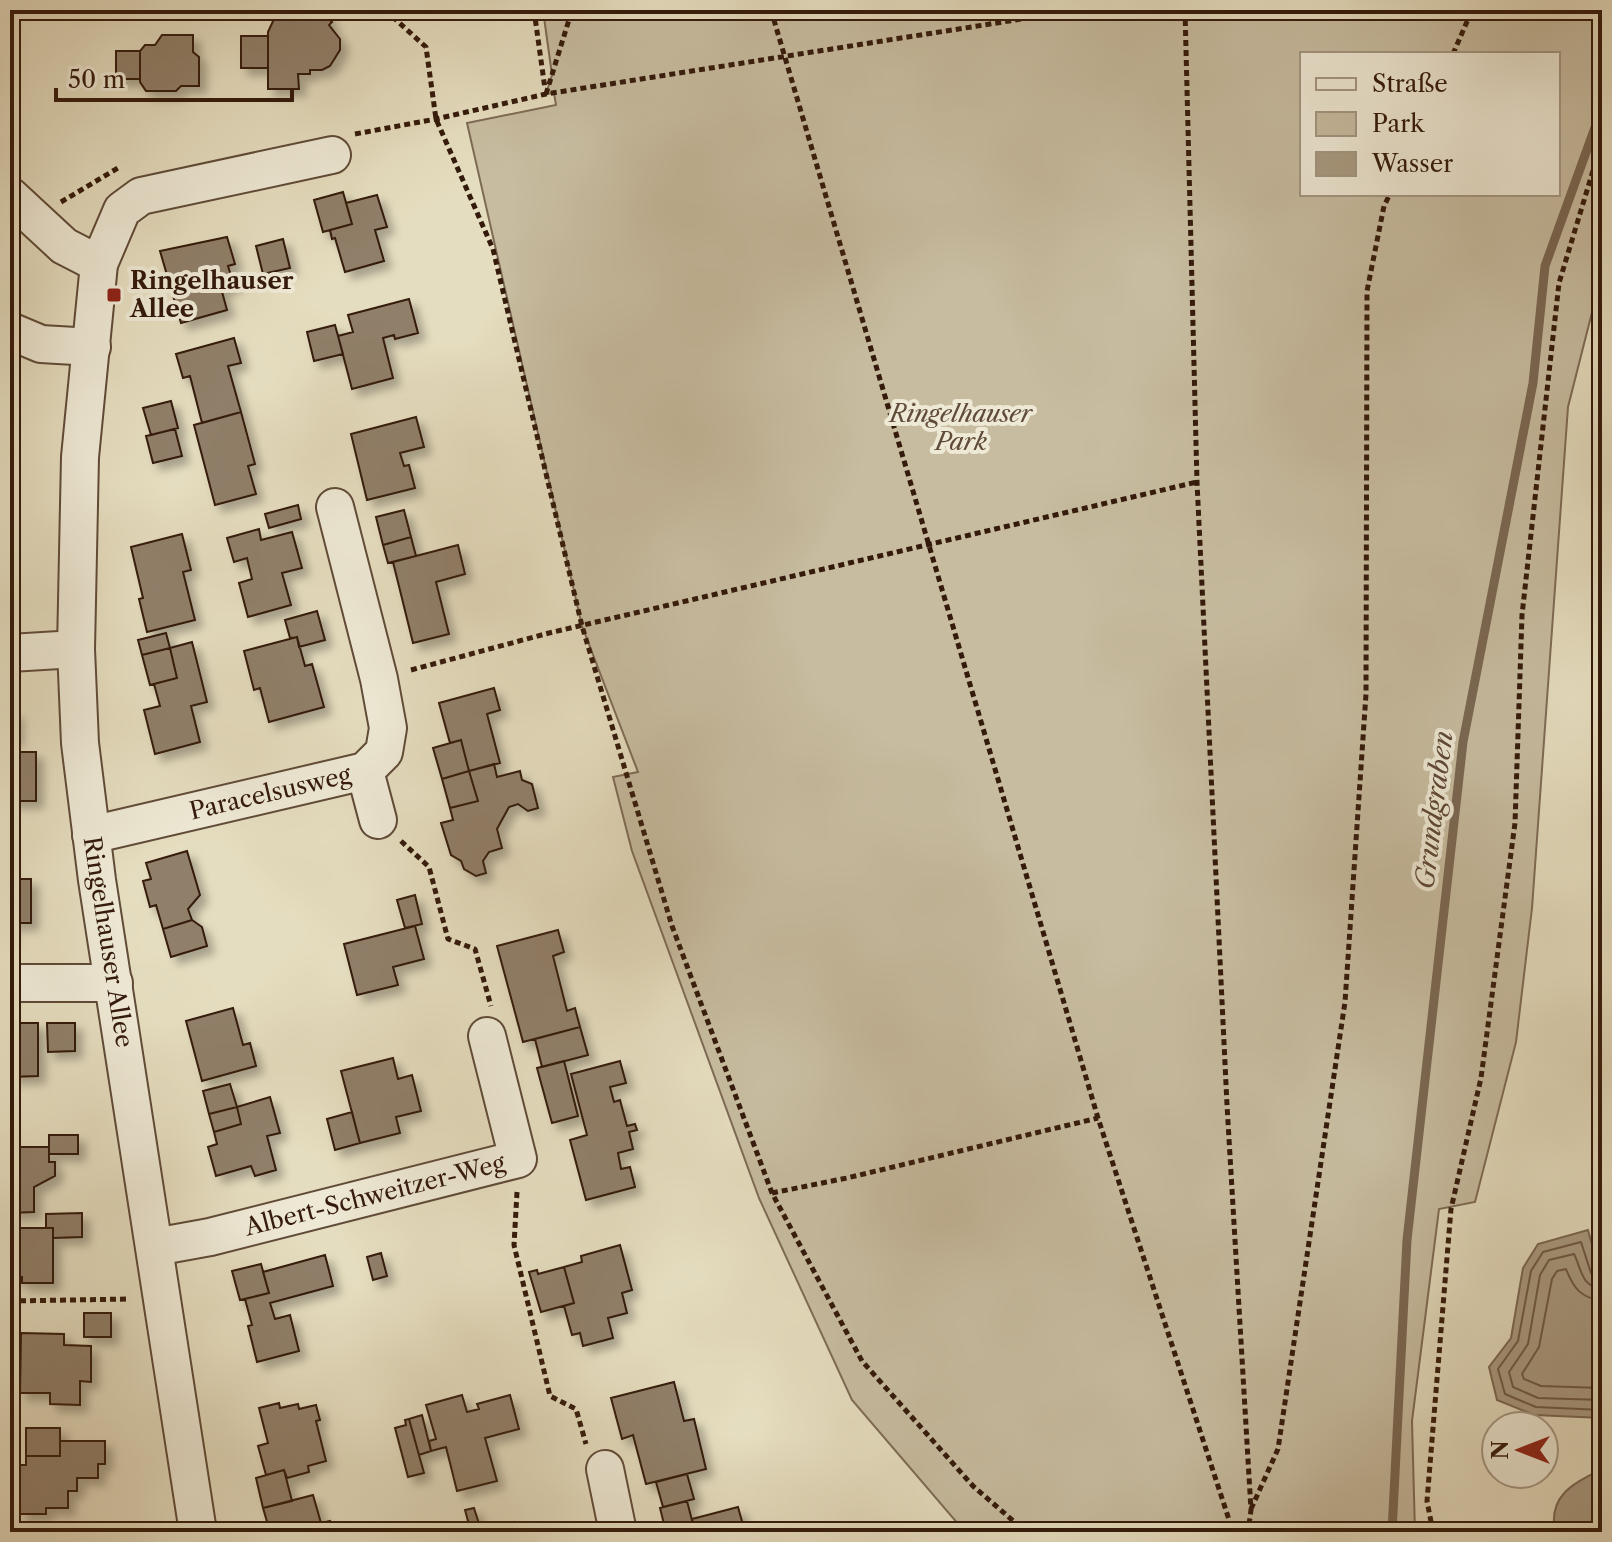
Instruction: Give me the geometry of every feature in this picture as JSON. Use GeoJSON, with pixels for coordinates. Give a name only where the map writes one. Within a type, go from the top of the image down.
{"type":"FeatureCollection","features":[{"type":"Feature","properties":{"kind":"street","name":"Ringelhauser Allee"},"geometry":{"type":"LineString","coordinates":[[198,1532],[91,835],[80,743],[76,649],[80,457],[99,264],[122,210],[141,196],[269,171],[332,155]]}},
{"type":"Feature","properties":{"kind":"street"},"geometry":{"type":"LineString","coordinates":[[18,218],[99,264]]}},
{"type":"Feature","properties":{"kind":"street"},"geometry":{"type":"LineString","coordinates":[[10,331],[41,344],[92,347]]}},
{"type":"Feature","properties":{"kind":"street","name":"Paracelsusweg"},"geometry":{"type":"LineString","coordinates":[[91,835],[365,771],[384,752],[388,728],[379,679],[335,507]]}},
{"type":"Feature","properties":{"kind":"street"},"geometry":{"type":"LineString","coordinates":[[10,653],[76,649]]}},
{"type":"Feature","properties":{"kind":"street"},"geometry":{"type":"LineString","coordinates":[[365,771],[378,820]]}},
{"type":"Feature","properties":{"kind":"street"},"geometry":{"type":"LineString","coordinates":[[10,983],[114,983]]}},
{"type":"Feature","properties":{"kind":"street","name":"Albert-Schweitzer-Weg"},"geometry":{"type":"LineString","coordinates":[[155,1247],[210,1237],[518,1159],[487,1036]]}},
{"type":"Feature","properties":{"kind":"street"},"geometry":{"type":"LineString","coordinates":[[605,1469],[618,1532]]}},
{"type":"Feature","properties":{"kind":"path"},"geometry":{"type":"LineString","coordinates":[[385,10],[426,47],[436,119],[493,249],[582,626],[672,926],[772,1193],[862,1361],[973,1486],[1026,1532]]}},
{"type":"Feature","properties":{"kind":"path"},"geometry":{"type":"LineString","coordinates":[[534,10],[546,94]]}},
{"type":"Feature","properties":{"kind":"path"},"geometry":{"type":"LineString","coordinates":[[546,94],[572,10]]}},
{"type":"Feature","properties":{"kind":"path"},"geometry":{"type":"LineString","coordinates":[[771,10],[1098,1118],[1233,1532]]}},
{"type":"Feature","properties":{"kind":"path"},"geometry":{"type":"LineString","coordinates":[[332,155],[331,138],[436,119],[546,94],[1079,10]]}},
{"type":"Feature","properties":{"kind":"path"},"geometry":{"type":"LineString","coordinates":[[1185,10],[1197,482],[1227,1105],[1251,1510],[1248,1532]]}},
{"type":"Feature","properties":{"kind":"path"},"geometry":{"type":"LineString","coordinates":[[1454,52],[1472,10]]}},
{"type":"Feature","properties":{"kind":"path"},"geometry":{"type":"LineString","coordinates":[[1433,1532],[1427,1501],[1451,1209],[1481,1078],[1515,823],[1522,615],[1559,283],[1602,141]]}},
{"type":"Feature","properties":{"kind":"path"},"geometry":{"type":"LineString","coordinates":[[1251,1510],[1278,1449],[1345,1002],[1366,694],[1367,291],[1384,206],[1389,196]]}},
{"type":"Feature","properties":{"kind":"path"},"geometry":{"type":"LineString","coordinates":[[379,679],[582,626],[1197,482]]}},
{"type":"Feature","properties":{"kind":"path"},"geometry":{"type":"LineString","coordinates":[[378,820],[429,867],[448,939],[475,949],[495,1021],[487,1036]]}},
{"type":"Feature","properties":{"kind":"path"},"geometry":{"type":"LineString","coordinates":[[772,1193],[862,1175],[1098,1118]]}},
{"type":"Feature","properties":{"kind":"path"},"geometry":{"type":"LineString","coordinates":[[518,1159],[514,1245],[550,1396],[576,1409],[591,1461],[605,1469]]}},
{"type":"Feature","properties":{"kind":"path"},"geometry":{"type":"LineString","coordinates":[[10,1301],[163,1299]]}},
{"type":"Feature","properties":{"kind":"green space","name":"Ringelhauser Park"},"geometry":{"type":"Polygon","coordinates":[[[543,10],[1602,10],[1602,273],[1568,407],[1532,908],[1516,1042],[1475,1202],[1439,1209],[1412,1421],[1415,1532],[965,1532],[852,1400],[759,1198],[632,851],[613,777],[638,772],[582,626],[467,123],[556,105],[554,93],[546,94],[552,75],[543,10]]]}},
{"type":"Feature","properties":{"kind":"water"},"geometry":{"type":"Polygon","coordinates":[[[1588,1230],[1602,1281],[1602,1418],[1560,1416],[1560,1410],[1522,1410],[1497,1400],[1489,1367],[1511,1338],[1523,1268],[1538,1244],[1588,1230]]]}},
{"type":"Feature","properties":{"kind":"water"},"geometry":{"type":"Polygon","coordinates":[[[1602,1469],[1602,1532],[1555,1532],[1555,1509],[1559,1500],[1581,1480],[1602,1469]]]}},
{"type":"Feature","properties":{"kind":"building"},"geometry":{"type":"Polygon","coordinates":[[[284,10],[328,10],[324,14],[332,22],[329,25],[340,39],[340,50],[330,66],[310,70],[310,74],[298,74],[299,89],[268,89],[268,32],[273,21],[284,10]]]}},
{"type":"Feature","properties":{"kind":"building"},"geometry":{"type":"Polygon","coordinates":[[[162,35],[193,35],[193,52],[199,57],[199,86],[181,86],[176,91],[146,91],[140,82],[140,51],[145,45],[155,45],[162,35]]]}},
{"type":"Feature","properties":{"kind":"building"},"geometry":{"type":"Polygon","coordinates":[[[241,36],[268,36],[268,68],[241,68],[241,36]]]}},
{"type":"Feature","properties":{"kind":"building"},"geometry":{"type":"Polygon","coordinates":[[[116,51],[140,51],[140,79],[116,79],[116,51]]]}},
{"type":"Feature","properties":{"kind":"building"},"geometry":{"type":"Polygon","coordinates":[[[343,192],[352,224],[323,232],[314,200],[343,192]]]}},
{"type":"Feature","properties":{"kind":"building"},"geometry":{"type":"Polygon","coordinates":[[[377,195],[387,227],[375,230],[384,261],[345,272],[330,230],[352,224],[346,203],[377,195]]]}},
{"type":"Feature","properties":{"kind":"building"},"geometry":{"type":"Polygon","coordinates":[[[227,237],[235,264],[228,266],[234,285],[221,288],[227,310],[181,323],[160,251],[227,237]]]}},
{"type":"Feature","properties":{"kind":"building"},"geometry":{"type":"Polygon","coordinates":[[[283,239],[290,268],[263,274],[256,246],[283,239]]]}},
{"type":"Feature","properties":{"kind":"building"},"geometry":{"type":"Polygon","coordinates":[[[409,299],[418,333],[395,339],[394,335],[383,338],[393,378],[352,389],[338,336],[353,332],[348,315],[409,299]]]}},
{"type":"Feature","properties":{"kind":"building"},"geometry":{"type":"Polygon","coordinates":[[[335,325],[343,354],[314,361],[307,332],[335,325]]]}},
{"type":"Feature","properties":{"kind":"building"},"geometry":{"type":"Polygon","coordinates":[[[234,338],[241,363],[228,366],[241,412],[202,423],[190,376],[183,378],[176,354],[234,338]]]}},
{"type":"Feature","properties":{"kind":"building"},"geometry":{"type":"Polygon","coordinates":[[[171,401],[178,428],[151,435],[143,408],[171,401]]]}},
{"type":"Feature","properties":{"kind":"building"},"geometry":{"type":"Polygon","coordinates":[[[241,412],[255,464],[248,466],[256,494],[215,505],[194,425],[241,412]]]}},
{"type":"Feature","properties":{"kind":"building"},"geometry":{"type":"Polygon","coordinates":[[[416,417],[424,447],[400,453],[404,466],[409,465],[415,488],[367,500],[351,434],[416,417]]]}},
{"type":"Feature","properties":{"kind":"building"},"geometry":{"type":"Polygon","coordinates":[[[175,429],[182,456],[153,463],[146,436],[175,429]]]}},
{"type":"Feature","properties":{"kind":"building"},"geometry":{"type":"Polygon","coordinates":[[[298,505],[301,519],[269,528],[265,514],[298,505]]]}},
{"type":"Feature","properties":{"kind":"building"},"geometry":{"type":"Polygon","coordinates":[[[404,510],[411,537],[383,545],[376,517],[404,510]]]}},
{"type":"Feature","properties":{"kind":"building"},"geometry":{"type":"Polygon","coordinates":[[[259,529],[261,540],[292,532],[302,568],[282,573],[291,605],[248,617],[239,583],[252,579],[247,558],[234,562],[227,538],[259,529]]]}},
{"type":"Feature","properties":{"kind":"building"},"geometry":{"type":"Polygon","coordinates":[[[182,534],[191,570],[183,572],[195,620],[147,632],[131,547],[182,534]]]}},
{"type":"Feature","properties":{"kind":"building"},"geometry":{"type":"Polygon","coordinates":[[[411,537],[416,556],[388,563],[383,545],[411,537]]]}},
{"type":"Feature","properties":{"kind":"building"},"geometry":{"type":"Polygon","coordinates":[[[458,545],[465,574],[436,582],[449,634],[413,643],[393,562],[458,545]]]}},
{"type":"Feature","properties":{"kind":"building"},"geometry":{"type":"Polygon","coordinates":[[[317,611],[325,640],[299,647],[297,637],[290,638],[285,620],[317,611]]]}},
{"type":"Feature","properties":{"kind":"building"},"geometry":{"type":"Polygon","coordinates":[[[166,633],[170,648],[142,655],[138,640],[166,633]]]}},
{"type":"Feature","properties":{"kind":"building"},"geometry":{"type":"Polygon","coordinates":[[[297,637],[305,666],[312,664],[324,707],[269,722],[260,688],[254,690],[244,651],[297,637]]]}},
{"type":"Feature","properties":{"kind":"building"},"geometry":{"type":"Polygon","coordinates":[[[192,642],[207,702],[191,706],[200,742],[155,754],[144,710],[160,706],[154,684],[177,678],[170,648],[192,642]]]}},
{"type":"Feature","properties":{"kind":"building"},"geometry":{"type":"Polygon","coordinates":[[[170,648],[177,678],[150,685],[142,655],[170,648]]]}},
{"type":"Feature","properties":{"kind":"building"},"geometry":{"type":"Polygon","coordinates":[[[494,688],[500,710],[487,714],[500,763],[469,771],[461,740],[450,743],[439,703],[494,688]]]}},
{"type":"Feature","properties":{"kind":"building"},"geometry":{"type":"Polygon","coordinates":[[[10,712],[16,712],[16,739],[10,739],[10,712]]]}},
{"type":"Feature","properties":{"kind":"building"},"geometry":{"type":"Polygon","coordinates":[[[461,740],[469,771],[442,779],[433,748],[461,740]]]}},
{"type":"Feature","properties":{"kind":"building"},"geometry":{"type":"Polygon","coordinates":[[[10,752],[36,752],[36,801],[10,801],[10,752]]]}},
{"type":"Feature","properties":{"kind":"building"},"geometry":{"type":"Polygon","coordinates":[[[494,764],[497,777],[520,771],[522,780],[532,784],[538,808],[528,811],[518,804],[509,807],[497,829],[502,848],[489,852],[483,861],[486,873],[476,876],[451,855],[441,823],[453,820],[450,808],[478,801],[469,771],[494,764]]]}},
{"type":"Feature","properties":{"kind":"building"},"geometry":{"type":"Polygon","coordinates":[[[469,771],[478,801],[450,808],[442,779],[469,771]]]}},
{"type":"Feature","properties":{"kind":"building"},"geometry":{"type":"Polygon","coordinates":[[[187,851],[200,895],[188,909],[192,920],[163,929],[156,905],[150,907],[143,881],[151,879],[146,863],[187,851]]]}},
{"type":"Feature","properties":{"kind":"building"},"geometry":{"type":"Polygon","coordinates":[[[10,879],[31,879],[31,923],[10,923],[10,879]]]}},
{"type":"Feature","properties":{"kind":"building"},"geometry":{"type":"Polygon","coordinates":[[[415,895],[422,924],[405,928],[397,900],[415,895]]]}},
{"type":"Feature","properties":{"kind":"building"},"geometry":{"type":"Polygon","coordinates":[[[192,920],[202,927],[207,946],[171,957],[163,929],[192,920]]]}},
{"type":"Feature","properties":{"kind":"building"},"geometry":{"type":"Polygon","coordinates":[[[415,926],[424,959],[393,967],[398,985],[357,995],[344,944],[415,926]]]}},
{"type":"Feature","properties":{"kind":"building"},"geometry":{"type":"Polygon","coordinates":[[[558,930],[564,952],[553,956],[567,1011],[575,1008],[580,1027],[523,1042],[497,946],[558,930]]]}},
{"type":"Feature","properties":{"kind":"building"},"geometry":{"type":"Polygon","coordinates":[[[233,1008],[243,1045],[250,1043],[256,1066],[202,1081],[186,1021],[233,1008]]]}},
{"type":"Feature","properties":{"kind":"building"},"geometry":{"type":"Polygon","coordinates":[[[10,1023],[38,1023],[38,1076],[10,1077],[10,1023]]]}},
{"type":"Feature","properties":{"kind":"building"},"geometry":{"type":"Polygon","coordinates":[[[47,1023],[75,1023],[75,1051],[48,1052],[47,1023]]]}},
{"type":"Feature","properties":{"kind":"building"},"geometry":{"type":"Polygon","coordinates":[[[580,1027],[588,1055],[542,1067],[535,1039],[580,1027]]]}},
{"type":"Feature","properties":{"kind":"building"},"geometry":{"type":"Polygon","coordinates":[[[393,1058],[398,1079],[412,1075],[421,1111],[396,1117],[400,1133],[360,1143],[341,1071],[393,1058]]]}},
{"type":"Feature","properties":{"kind":"building"},"geometry":{"type":"Polygon","coordinates":[[[564,1061],[578,1116],[552,1123],[537,1068],[564,1061]]]}},
{"type":"Feature","properties":{"kind":"building"},"geometry":{"type":"Polygon","coordinates":[[[620,1061],[626,1083],[610,1087],[614,1102],[620,1100],[627,1126],[635,1124],[637,1130],[629,1132],[633,1149],[618,1153],[621,1169],[630,1167],[635,1187],[586,1200],[570,1140],[587,1135],[571,1074],[620,1061]]]}},
{"type":"Feature","properties":{"kind":"building"},"geometry":{"type":"Polygon","coordinates":[[[230,1084],[237,1107],[209,1114],[203,1091],[230,1084]]]}},
{"type":"Feature","properties":{"kind":"building"},"geometry":{"type":"Polygon","coordinates":[[[270,1097],[280,1133],[267,1136],[276,1170],[255,1176],[251,1166],[216,1176],[208,1147],[217,1144],[214,1132],[241,1124],[237,1107],[270,1097]]]}},
{"type":"Feature","properties":{"kind":"building"},"geometry":{"type":"Polygon","coordinates":[[[237,1107],[241,1124],[214,1132],[209,1114],[237,1107]]]}},
{"type":"Feature","properties":{"kind":"building"},"geometry":{"type":"Polygon","coordinates":[[[352,1112],[360,1143],[335,1150],[327,1119],[352,1112]]]}},
{"type":"Feature","properties":{"kind":"building"},"geometry":{"type":"Polygon","coordinates":[[[49,1135],[78,1135],[78,1154],[49,1154],[49,1135]]]}},
{"type":"Feature","properties":{"kind":"building"},"geometry":{"type":"Polygon","coordinates":[[[10,1143],[11,1147],[49,1147],[49,1162],[55,1162],[55,1176],[34,1187],[34,1212],[10,1213],[10,1143]]]}},
{"type":"Feature","properties":{"kind":"building"},"geometry":{"type":"Polygon","coordinates":[[[82,1213],[82,1237],[53,1238],[53,1228],[46,1228],[46,1214],[82,1213]]]}},
{"type":"Feature","properties":{"kind":"building"},"geometry":{"type":"Polygon","coordinates":[[[10,1228],[53,1228],[53,1283],[22,1283],[22,1277],[10,1277],[10,1228]]]}},
{"type":"Feature","properties":{"kind":"building"},"geometry":{"type":"Polygon","coordinates":[[[620,1245],[632,1290],[622,1293],[627,1313],[608,1318],[613,1338],[583,1346],[580,1333],[572,1335],[564,1306],[574,1303],[564,1267],[582,1262],[581,1256],[620,1245]]]}},
{"type":"Feature","properties":{"kind":"building"},"geometry":{"type":"Polygon","coordinates":[[[381,1253],[387,1276],[373,1280],[367,1257],[381,1253]]]}},
{"type":"Feature","properties":{"kind":"building"},"geometry":{"type":"Polygon","coordinates":[[[325,1255],[333,1286],[270,1303],[275,1319],[290,1315],[299,1351],[257,1362],[245,1299],[269,1293],[263,1272],[325,1255]]]}},
{"type":"Feature","properties":{"kind":"building"},"geometry":{"type":"Polygon","coordinates":[[[261,1264],[269,1293],[240,1300],[232,1271],[261,1264]]]}},
{"type":"Feature","properties":{"kind":"building"},"geometry":{"type":"Polygon","coordinates":[[[564,1267],[574,1303],[541,1312],[529,1272],[537,1270],[538,1274],[564,1267]]]}},
{"type":"Feature","properties":{"kind":"building"},"geometry":{"type":"Polygon","coordinates":[[[84,1313],[111,1313],[111,1337],[84,1337],[84,1313]]]}},
{"type":"Feature","properties":{"kind":"building"},"geometry":{"type":"Polygon","coordinates":[[[21,1333],[64,1334],[64,1345],[91,1346],[91,1382],[80,1381],[80,1405],[50,1404],[50,1393],[20,1393],[21,1333]]]}},
{"type":"Feature","properties":{"kind":"building"},"geometry":{"type":"Polygon","coordinates":[[[674,1382],[684,1421],[694,1419],[706,1469],[646,1484],[633,1435],[622,1439],[611,1398],[674,1382]]]}},
{"type":"Feature","properties":{"kind":"building"},"geometry":{"type":"Polygon","coordinates":[[[462,1395],[467,1412],[479,1409],[477,1404],[510,1395],[519,1429],[485,1438],[497,1481],[457,1491],[446,1447],[431,1451],[429,1441],[436,1439],[426,1405],[462,1395]]]}},
{"type":"Feature","properties":{"kind":"building"},"geometry":{"type":"Polygon","coordinates":[[[279,1403],[280,1408],[298,1404],[299,1409],[316,1405],[320,1420],[316,1421],[326,1461],[308,1466],[309,1472],[287,1478],[284,1470],[266,1475],[258,1446],[268,1443],[259,1408],[279,1403]]]}},
{"type":"Feature","properties":{"kind":"building"},"geometry":{"type":"Polygon","coordinates":[[[422,1415],[431,1451],[419,1455],[409,1419],[422,1415]]]}},
{"type":"Feature","properties":{"kind":"building"},"geometry":{"type":"Polygon","coordinates":[[[409,1419],[424,1473],[408,1477],[395,1428],[406,1425],[405,1420],[409,1419]]]}},
{"type":"Feature","properties":{"kind":"building"},"geometry":{"type":"Polygon","coordinates":[[[26,1428],[60,1428],[60,1456],[26,1456],[26,1428]]]}},
{"type":"Feature","properties":{"kind":"building"},"geometry":{"type":"Polygon","coordinates":[[[60,1441],[105,1441],[105,1464],[98,1464],[98,1478],[77,1478],[77,1491],[68,1491],[68,1508],[46,1508],[46,1514],[20,1514],[20,1465],[26,1465],[26,1456],[60,1456],[60,1441]]]}},
{"type":"Feature","properties":{"kind":"building"},"geometry":{"type":"Polygon","coordinates":[[[284,1470],[292,1501],[263,1508],[256,1478],[284,1470]]]}},
{"type":"Feature","properties":{"kind":"building"},"geometry":{"type":"Polygon","coordinates":[[[687,1474],[694,1499],[663,1507],[656,1482],[687,1474]]]}},
{"type":"Feature","properties":{"kind":"building"},"geometry":{"type":"Polygon","coordinates":[[[313,1495],[321,1523],[288,1532],[270,1532],[263,1508],[313,1495]]]}},
{"type":"Feature","properties":{"kind":"building"},"geometry":{"type":"Polygon","coordinates":[[[687,1501],[695,1532],[666,1532],[660,1508],[687,1501]]]}},
{"type":"Feature","properties":{"kind":"building"},"geometry":{"type":"Polygon","coordinates":[[[738,1507],[745,1532],[695,1532],[692,1519],[738,1507]]]}},
{"type":"Feature","properties":{"kind":"building"},"geometry":{"type":"Polygon","coordinates":[[[474,1508],[481,1530],[514,1522],[517,1532],[471,1532],[465,1510],[474,1508]]]}},
{"type":"Feature","properties":{"kind":"building"},"geometry":{"type":"Polygon","coordinates":[[[330,1521],[332,1532],[288,1532],[321,1523],[330,1521]]]}},
{"type":"Feature","properties":{"kind":"waterway","name":"Grundgraben"},"geometry":{"type":"LineString","coordinates":[[1392,1532],[1407,1240],[1463,742],[1533,383],[1545,266],[1602,108]]}},
{"type":"Feature","properties":{"kind":"place","name":"Ringelhauser Allee"},"geometry":{"type":"Point","coordinates":[114,295]}}]}
